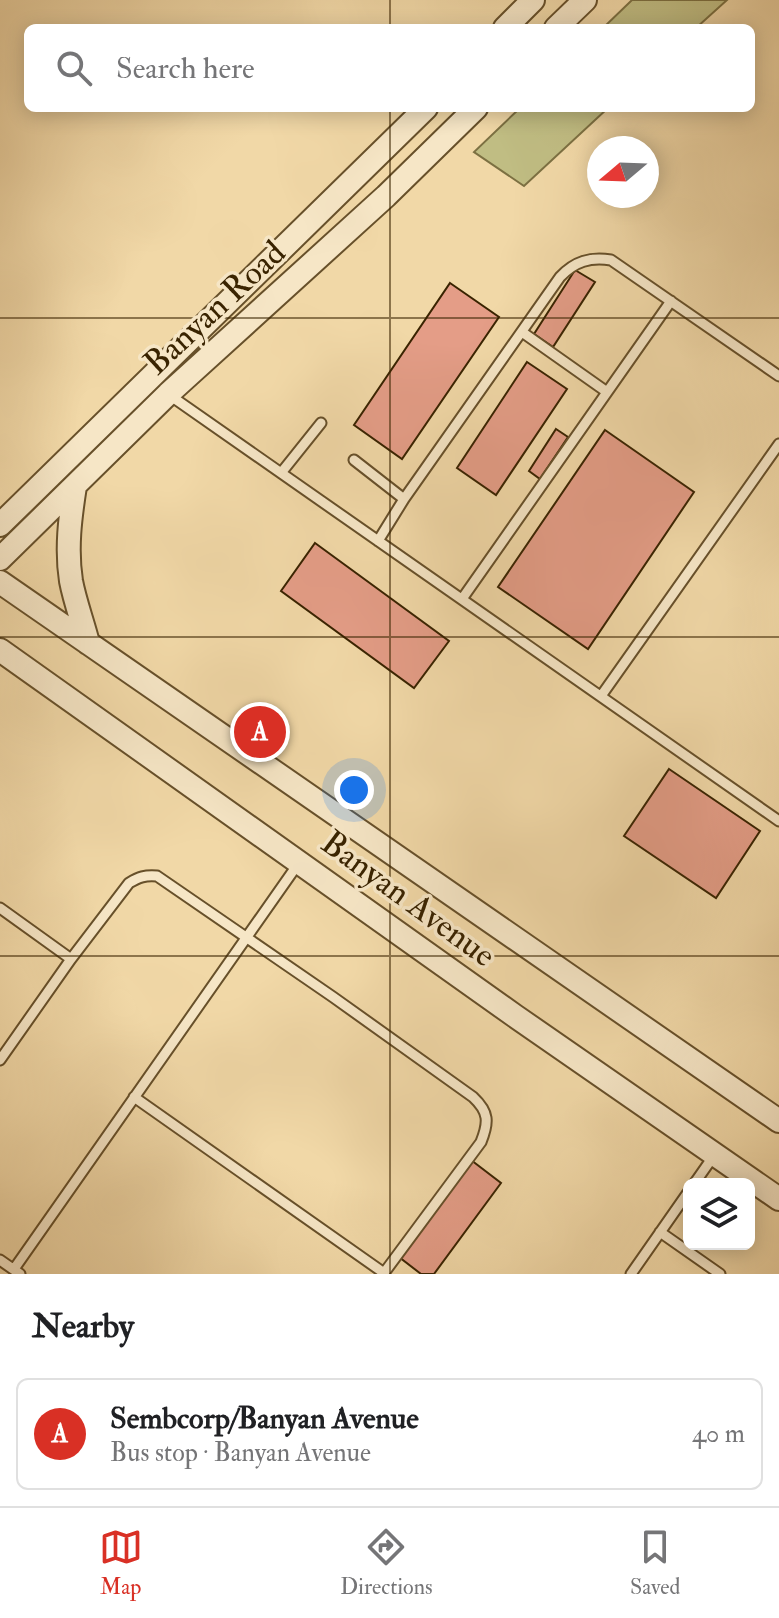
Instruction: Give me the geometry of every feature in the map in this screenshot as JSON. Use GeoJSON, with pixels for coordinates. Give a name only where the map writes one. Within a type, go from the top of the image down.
{"type":"FeatureCollection","features":[{"type":"Feature","properties":{"kind":"street"},"geometry":{"type":"LineString","coordinates":[[509,24],[533,0]]}},
{"type":"Feature","properties":{"kind":"street"},"geometry":{"type":"LineString","coordinates":[[560,24],[585,0]]}},
{"type":"Feature","properties":{"kind":"street","name":"Banyan Road"},"geometry":{"type":"LineString","coordinates":[[0,525],[422,112]]}},
{"type":"Feature","properties":{"kind":"street","name":"Banyan Road"},"geometry":{"type":"LineString","coordinates":[[0,559],[168,394],[386,196],[470,112]]}},
{"type":"Feature","properties":{"kind":"street"},"geometry":{"type":"LineString","coordinates":[[0,498],[42,484]]}},
{"type":"Feature","properties":{"kind":"street"},"geometry":{"type":"LineString","coordinates":[[75,486],[68,526],[68,554],[71,584],[88,643]]}},
{"type":"Feature","properties":{"kind":"street","name":"Banyan Avenue"},"geometry":{"type":"LineString","coordinates":[[0,582],[779,1121]]}},
{"type":"Feature","properties":{"kind":"street","name":"Banyan Avenue"},"geometry":{"type":"LineString","coordinates":[[0,650],[779,1199]]}},
{"type":"Feature","properties":{"kind":"street"},"geometry":{"type":"LineString","coordinates":[[0,667],[24,667]]}},
{"type":"Feature","properties":{"kind":"lane"},"geometry":{"type":"LineString","coordinates":[[378,541],[404,499],[560,277],[581,261],[596,258],[611,260],[779,376]]}},
{"type":"Feature","properties":{"kind":"lane"},"geometry":{"type":"LineString","coordinates":[[462,599],[671,301]]}},
{"type":"Feature","properties":{"kind":"lane"},"geometry":{"type":"LineString","coordinates":[[522,332],[607,392]]}},
{"type":"Feature","properties":{"kind":"lane"},"geometry":{"type":"LineString","coordinates":[[168,394],[779,821]]}},
{"type":"Feature","properties":{"kind":"lane"},"geometry":{"type":"LineString","coordinates":[[281,473],[321,423]]}},
{"type":"Feature","properties":{"kind":"lane"},"geometry":{"type":"LineString","coordinates":[[601,696],[779,444]]}},
{"type":"Feature","properties":{"kind":"lane"},"geometry":{"type":"LineString","coordinates":[[354,460],[404,499]]}},
{"type":"Feature","properties":{"kind":"lane"},"geometry":{"type":"LineString","coordinates":[[0,1260],[17,1272],[134,1097],[300,861]]}},
{"type":"Feature","properties":{"kind":"lane"},"geometry":{"type":"LineString","coordinates":[[0,1060],[129,883],[138,877],[157,876],[473,1097],[482,1105],[487,1116],[486,1130],[481,1142],[384,1273],[134,1097]]}},
{"type":"Feature","properties":{"kind":"lane"},"geometry":{"type":"LineString","coordinates":[[0,908],[71,959]]}},
{"type":"Feature","properties":{"kind":"lane"},"geometry":{"type":"LineString","coordinates":[[698,1178],[715,1154]]}},
{"type":"Feature","properties":{"kind":"lane"},"geometry":{"type":"LineString","coordinates":[[631,1274],[683,1199]]}},
{"type":"Feature","properties":{"kind":"lane"},"geometry":{"type":"LineString","coordinates":[[660,1232],[720,1274]]}},
{"type":"Feature","properties":{"kind":"shaded area"},"geometry":{"type":"Polygon","coordinates":[[[632,0],[727,0],[700,24],[607,24],[632,0]]]}},
{"type":"Feature","properties":{"kind":"shaded area"},"geometry":{"type":"Polygon","coordinates":[[[516,112],[604,112],[524,186],[474,152],[516,112]]]}},
{"type":"Feature","properties":{"kind":"building"},"geometry":{"type":"Polygon","coordinates":[[[575,270],[595,282],[553,347],[534,334],[575,270]]]}},
{"type":"Feature","properties":{"kind":"building"},"geometry":{"type":"Polygon","coordinates":[[[450,283],[499,317],[402,459],[354,425],[450,283]]]}},
{"type":"Feature","properties":{"kind":"building"},"geometry":{"type":"Polygon","coordinates":[[[527,362],[567,389],[496,495],[457,468],[527,362]]]}},
{"type":"Feature","properties":{"kind":"building"},"geometry":{"type":"Polygon","coordinates":[[[556,429],[568,437],[540,479],[529,471],[556,429]]]}},
{"type":"Feature","properties":{"kind":"building"},"geometry":{"type":"Polygon","coordinates":[[[605,430],[694,492],[588,649],[498,587],[605,430]]]}},
{"type":"Feature","properties":{"kind":"building"},"geometry":{"type":"Polygon","coordinates":[[[315,543],[449,641],[414,688],[281,591],[315,543]]]}},
{"type":"Feature","properties":{"kind":"building"},"geometry":{"type":"Polygon","coordinates":[[[669,769],[760,831],[716,898],[624,836],[669,769]]]}},
{"type":"Feature","properties":{"kind":"building"},"geometry":{"type":"Polygon","coordinates":[[[471,1160],[501,1183],[434,1274],[421,1274],[399,1257],[471,1160]]]}},
{"type":"Feature","properties":{"kind":"place","name":"Sembcorp/Banyan Avenue"},"geometry":{"type":"Point","coordinates":[260,732]}}]}
